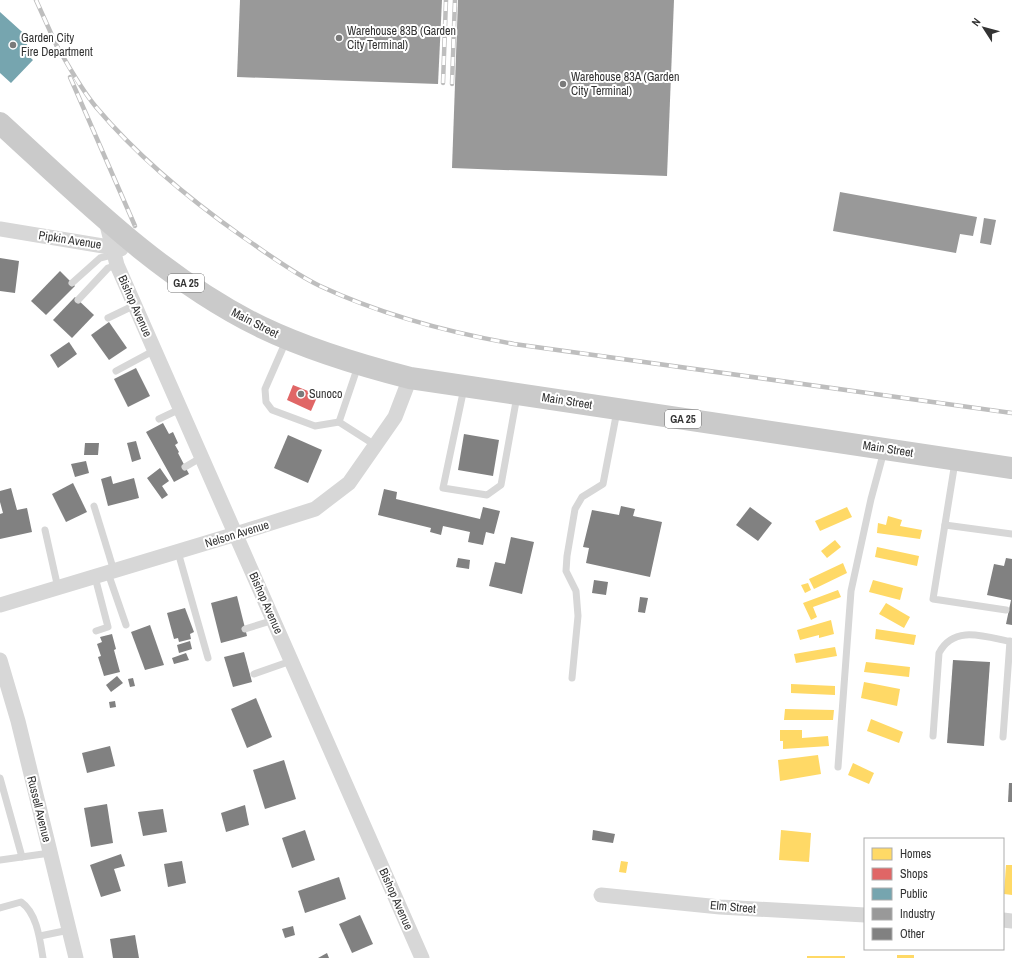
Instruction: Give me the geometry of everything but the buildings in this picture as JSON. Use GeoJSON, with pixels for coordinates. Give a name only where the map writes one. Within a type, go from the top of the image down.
{"type":"FeatureCollection","features":[{"type":"Feature","properties":{"kind":"main road","name":"Main Street"},"geometry":{"type":"LineString","coordinates":[[0,123],[106,221],[149,256],[194,288],[233,312],[287,339],[359,364],[410,378],[1012,468]]}},
{"type":"Feature","properties":{"kind":"street","name":"Pipkin Avenue"},"geometry":{"type":"LineString","coordinates":[[0,229],[115,255],[106,221]]}},
{"type":"Feature","properties":{"kind":"street","name":"Main Street"},"geometry":{"type":"LineString","coordinates":[[115,255],[149,256]]}},
{"type":"Feature","properties":{"kind":"street","name":"Bishop Avenue"},"geometry":{"type":"LineString","coordinates":[[115,255],[134,305],[422,958]]}},
{"type":"Feature","properties":{"kind":"street","name":"Nelson Avenue"},"geometry":{"type":"LineString","coordinates":[[0,605],[315,509],[349,483],[395,417],[410,378]]}},
{"type":"Feature","properties":{"kind":"street","name":"Russell Avenue"},"geometry":{"type":"LineString","coordinates":[[0,660],[18,721],[76,958]]}},
{"type":"Feature","properties":{"kind":"street","name":"Elm Street"},"geometry":{"type":"LineString","coordinates":[[601,894],[720,907],[864,915]]}},
{"type":"Feature","properties":{"kind":"lane"},"geometry":{"type":"LineString","coordinates":[[72,283],[100,258],[115,255]]}},
{"type":"Feature","properties":{"kind":"lane"},"geometry":{"type":"LineString","coordinates":[[78,300],[108,268],[115,255]]}},
{"type":"Feature","properties":{"kind":"lane"},"geometry":{"type":"LineString","coordinates":[[108,318],[134,305]]}},
{"type":"Feature","properties":{"kind":"lane"},"geometry":{"type":"LineString","coordinates":[[287,339],[265,389],[266,402],[272,410],[315,426],[339,422],[375,445]]}},
{"type":"Feature","properties":{"kind":"lane"},"geometry":{"type":"LineString","coordinates":[[116,371],[154,350]]}},
{"type":"Feature","properties":{"kind":"lane"},"geometry":{"type":"LineString","coordinates":[[339,422],[359,364]]}},
{"type":"Feature","properties":{"kind":"lane"},"geometry":{"type":"LineString","coordinates":[[464,386],[443,488],[487,495],[501,485],[518,394]]}},
{"type":"Feature","properties":{"kind":"lane"},"geometry":{"type":"LineString","coordinates":[[159,420],[180,409]]}},
{"type":"Feature","properties":{"kind":"lane"},"geometry":{"type":"LineString","coordinates":[[572,678],[578,616],[576,591],[566,571],[575,508],[582,497],[603,484],[618,409]]}},
{"type":"Feature","properties":{"kind":"lane"},"geometry":{"type":"LineString","coordinates":[[838,767],[851,591],[870,499],[884,449]]}},
{"type":"Feature","properties":{"kind":"lane"},"geometry":{"type":"LineString","coordinates":[[185,467],[202,457]]}},
{"type":"Feature","properties":{"kind":"lane"},"geometry":{"type":"LineString","coordinates":[[956,459],[934,599],[1006,610]]}},
{"type":"Feature","properties":{"kind":"lane"},"geometry":{"type":"LineString","coordinates":[[94,506],[105,574],[108,627],[96,631]]}},
{"type":"Feature","properties":{"kind":"lane"},"geometry":{"type":"LineString","coordinates":[[945,525],[1012,534]]}},
{"type":"Feature","properties":{"kind":"lane"},"geometry":{"type":"LineString","coordinates":[[45,530],[58,588]]}},
{"type":"Feature","properties":{"kind":"lane"},"geometry":{"type":"LineString","coordinates":[[178,552],[208,658]]}},
{"type":"Feature","properties":{"kind":"lane"},"geometry":{"type":"LineString","coordinates":[[105,574],[126,625]]}},
{"type":"Feature","properties":{"kind":"lane"},"geometry":{"type":"LineString","coordinates":[[245,629],[274,620]]}},
{"type":"Feature","properties":{"kind":"lane"},"geometry":{"type":"LineString","coordinates":[[933,736],[939,653],[943,645],[950,638],[963,634],[1011,642],[1003,737]]}},
{"type":"Feature","properties":{"kind":"lane"},"geometry":{"type":"LineString","coordinates":[[254,674],[291,660]]}},
{"type":"Feature","properties":{"kind":"lane"},"geometry":{"type":"LineString","coordinates":[[0,778],[22,857]]}},
{"type":"Feature","properties":{"kind":"lane"},"geometry":{"type":"LineString","coordinates":[[0,860],[50,853]]}},
{"type":"Feature","properties":{"kind":"lane"},"geometry":{"type":"LineString","coordinates":[[0,908],[21,902],[27,906],[40,936],[43,958]]}},
{"type":"Feature","properties":{"kind":"lane"},"geometry":{"type":"LineString","coordinates":[[40,936],[69,930]]}},
{"type":"Feature","properties":{"kind":"railway"},"geometry":{"type":"LineString","coordinates":[[36,0],[59,51]]}},
{"type":"Feature","properties":{"kind":"railway"},"geometry":{"type":"LineString","coordinates":[[443,83],[446,0]]}},
{"type":"Feature","properties":{"kind":"railway"},"geometry":{"type":"LineString","coordinates":[[452,84],[455,0]]}},
{"type":"Feature","properties":{"kind":"railway"},"geometry":{"type":"LineString","coordinates":[[57,46],[80,85],[112,126],[147,161],[184,193],[223,223],[290,269],[320,286],[367,306],[440,328],[514,344],[1012,413]]}},
{"type":"Feature","properties":{"kind":"railway"},"geometry":{"type":"LineString","coordinates":[[70,77],[135,226]]}},
{"type":"Feature","properties":{"kind":"place","name":"Warehouse 83B (Garden City Terminal)"},"geometry":{"type":"Point","coordinates":[339,38]}},
{"type":"Feature","properties":{"kind":"place","name":"Garden City Fire Department"},"geometry":{"type":"Point","coordinates":[13,45]}},
{"type":"Feature","properties":{"kind":"place","name":"Warehouse 83A (Garden City Terminal)"},"geometry":{"type":"Point","coordinates":[563,84]}},
{"type":"Feature","properties":{"kind":"place","name":"Sunoco"},"geometry":{"type":"Point","coordinates":[301,394]}}]}
